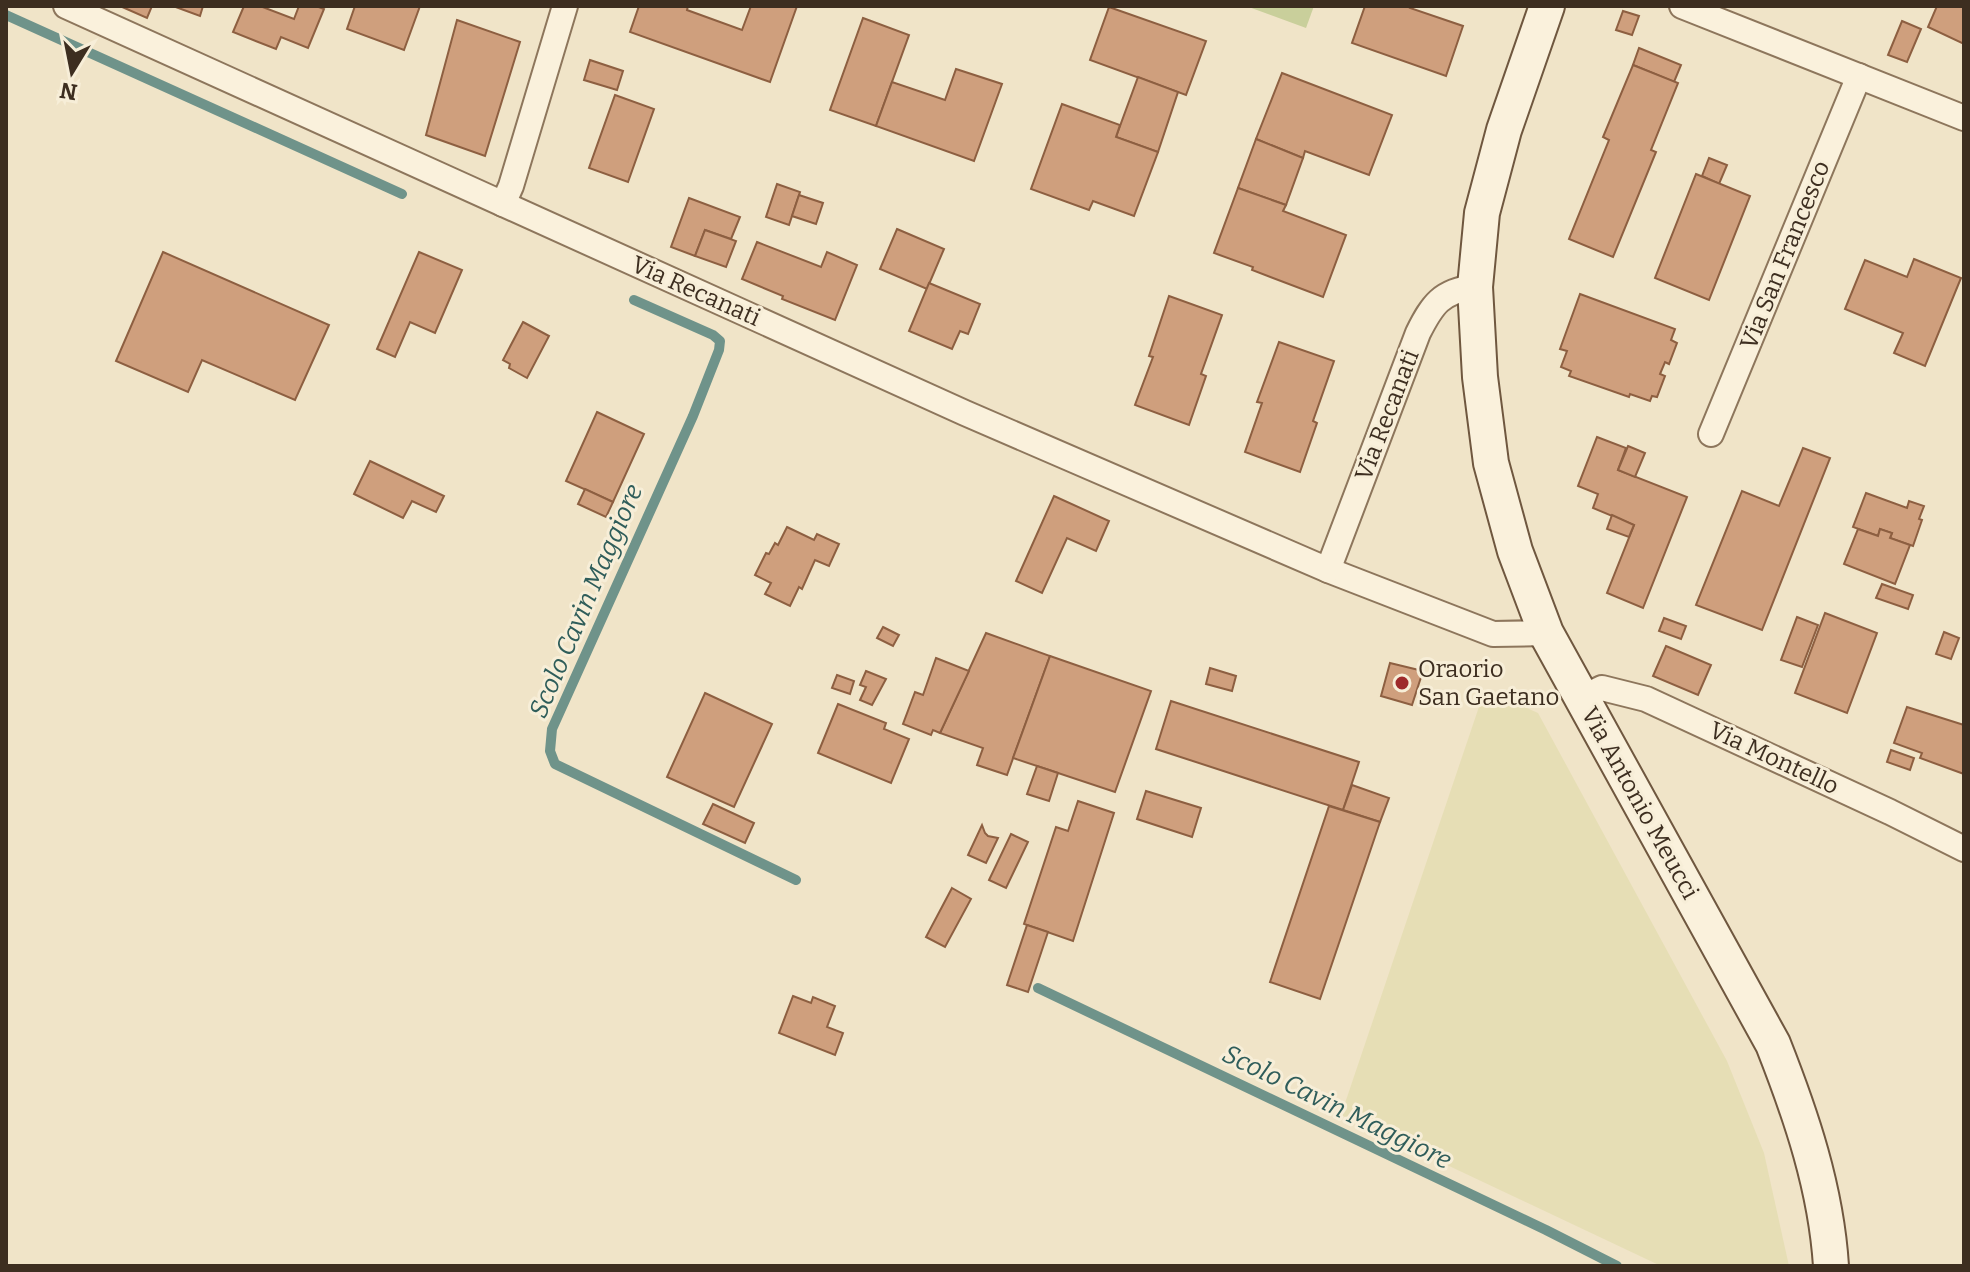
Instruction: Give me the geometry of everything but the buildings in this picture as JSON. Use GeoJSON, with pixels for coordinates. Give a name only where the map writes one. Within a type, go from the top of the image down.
{"type":"FeatureCollection","features":[{"type":"Feature","properties":{"kind":"main road","name":"Via Antonio Meucci"},"geometry":{"type":"LineString","coordinates":[[1547,6],[1504,130],[1482,213],[1475,287],[1480,377],[1491,463],[1515,551],[1546,633],[1773,1044],[1797,1104],[1818,1175],[1831,1266]]}},
{"type":"Feature","properties":{"kind":"street","name":"Via Recanati"},"geometry":{"type":"LineString","coordinates":[[66,6],[979,420],[1328,570],[1493,634],[1546,633]]}},
{"type":"Feature","properties":{"kind":"street"},"geometry":{"type":"LineString","coordinates":[[503,204],[565,6]]}},
{"type":"Feature","properties":{"kind":"street"},"geometry":{"type":"LineString","coordinates":[[1682,6],[1964,118]]}},
{"type":"Feature","properties":{"kind":"street","name":"Via San Francesco"},"geometry":{"type":"LineString","coordinates":[[1711,434],[1859,76]]}},
{"type":"Feature","properties":{"kind":"street","name":"Via Recanati"},"geometry":{"type":"LineString","coordinates":[[1328,570],[1418,333],[1430,310],[1446,296],[1459,289],[1475,287]]}},
{"type":"Feature","properties":{"kind":"street","name":"Via Montello"},"geometry":{"type":"LineString","coordinates":[[1581,698],[1602,688],[1646,699],[1964,849]]}},
{"type":"Feature","properties":{"kind":"shaded area"},"geometry":{"type":"Polygon","coordinates":[[[1485,689],[1538,713],[1727,1061],[1764,1153],[1789,1266],[1661,1266],[1341,1115],[1485,689]]]}},
{"type":"Feature","properties":{"kind":"green space"},"geometry":{"type":"Polygon","coordinates":[[[1246,6],[1314,6],[1306,28],[1246,6]]]}},
{"type":"Feature","properties":{"kind":"waterway","name":"Scolo Cavin Maggiore"},"geometry":{"type":"LineString","coordinates":[[6,15],[402,194]]}},
{"type":"Feature","properties":{"kind":"waterway","name":"Scolo Cavin Maggiore"},"geometry":{"type":"LineString","coordinates":[[634,300],[713,335],[720,341],[719,350],[693,416],[552,729],[550,751],[555,764],[796,880]]}},
{"type":"Feature","properties":{"kind":"waterway","name":"Scolo Cavin Maggiore"},"geometry":{"type":"LineString","coordinates":[[1038,988],[1617,1266]]}},
{"type":"Feature","properties":{"kind":"place","name":"Oraorio San Gaetano"},"geometry":{"type":"Point","coordinates":[1402,683]}}]}
